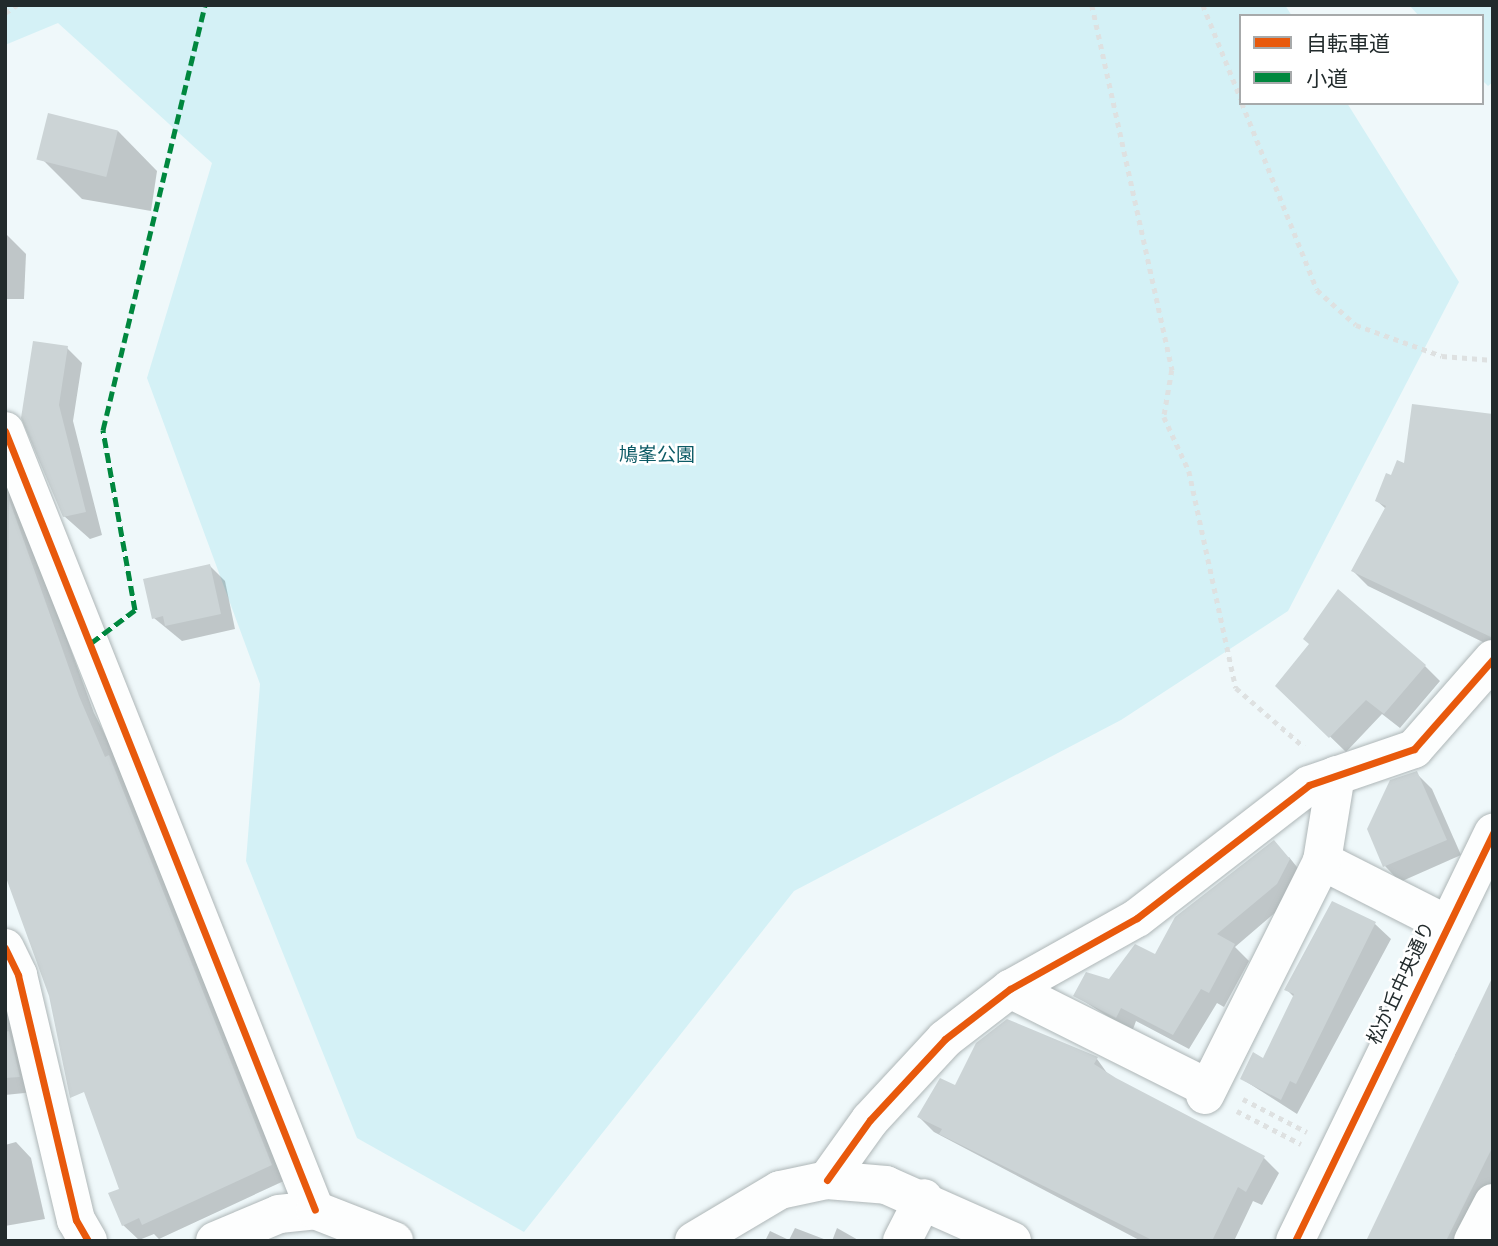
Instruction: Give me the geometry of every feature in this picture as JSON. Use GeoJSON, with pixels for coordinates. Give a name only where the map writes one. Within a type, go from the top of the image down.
{"type":"FeatureCollection","features":[{"type":"Feature","properties":{"kind":"street"},"geometry":{"type":"LineString","coordinates":[[8,445],[315,1210]]}},
{"type":"Feature","properties":{"kind":"street"},"geometry":{"type":"LineString","coordinates":[[827,1180],[863,1129],[945,1039],[1010,989],[1137,918],[1287,801],[1336,775],[1414,749],[1493,659]]}},
{"type":"Feature","properties":{"kind":"street"},"geometry":{"type":"LineString","coordinates":[[1010,989],[1208,1088],[1322,862],[1336,775]]}},
{"type":"Feature","properties":{"kind":"street","name":"松が丘中央通り"},"geometry":{"type":"LineString","coordinates":[[1296,1241],[1319,1143],[1446,924],[1493,833]]}},
{"type":"Feature","properties":{"kind":"street"},"geometry":{"type":"LineString","coordinates":[[1322,862],[1446,924]]}},
{"type":"Feature","properties":{"kind":"street"},"geometry":{"type":"LineString","coordinates":[[5,948],[18,975],[76,1220],[88,1241]]}},
{"type":"Feature","properties":{"kind":"street"},"geometry":{"type":"LineString","coordinates":[[694,1241],[780,1190],[827,1180],[886,1185],[924,1198],[1012,1241]]}},
{"type":"Feature","properties":{"kind":"street"},"geometry":{"type":"LineString","coordinates":[[902,1241],[924,1198]]}},
{"type":"Feature","properties":{"kind":"street"},"geometry":{"type":"LineString","coordinates":[[1473,1241],[1493,1203]]}},
{"type":"Feature","properties":{"kind":"street"},"geometry":{"type":"LineString","coordinates":[[215,1241],[279,1214],[315,1210],[394,1241]]}},
{"type":"Feature","properties":{"kind":"path"},"geometry":{"type":"LineString","coordinates":[[5,13],[17,5]]}},
{"type":"Feature","properties":{"kind":"path"},"geometry":{"type":"LineString","coordinates":[[1092,5],[1171,370],[1164,417],[1189,471],[1236,688],[1336,775]]}},
{"type":"Feature","properties":{"kind":"path"},"geometry":{"type":"LineString","coordinates":[[1203,5],[1239,94]]}},
{"type":"Feature","properties":{"kind":"path"},"geometry":{"type":"LineString","coordinates":[[1244,105],[1317,290],[1356,325],[1442,356],[1493,360]]}},
{"type":"Feature","properties":{"kind":"path"},"geometry":{"type":"LineString","coordinates":[[1208,1088],[1319,1143]]}},
{"type":"Feature","properties":{"kind":"path"},"geometry":{"type":"LineString","coordinates":[[1208,1088],[1319,1143]]}},
{"type":"Feature","properties":{"kind":"green space","name":"鳩峯公園"},"geometry":{"type":"Polygon","coordinates":[[[5,5],[1285,5],[1291,14],[1239,14],[1239,105],[1348,105],[1459,282],[1288,611],[1121,720],[794,891],[524,1232],[357,1138],[246,861],[260,684],[147,378],[212,163],[58,23],[5,45],[5,5]]]}},
{"type":"Feature","properties":{"kind":"green space"},"geometry":{"type":"Polygon","coordinates":[[[1409,5],[1493,5],[1493,82],[1488,86],[1484,82],[1484,14],[1417,14],[1409,5]]]}},
{"type":"Feature","properties":{"kind":"building"},"geometry":{"type":"Polygon","coordinates":[[[48,113],[118,130],[106,177],[36,160],[48,113]]]}},
{"type":"Feature","properties":{"kind":"building"},"geometry":{"type":"Polygon","coordinates":[[[33,341],[68,346],[59,405],[86,512],[63,517],[21,418],[33,341]]]}},
{"type":"Feature","properties":{"kind":"building"},"geometry":{"type":"Polygon","coordinates":[[[1412,404],[1493,414],[1493,638],[1351,571],[1386,506],[1375,501],[1386,473],[1391,475],[1397,460],[1404,463],[1412,404]]]}},
{"type":"Feature","properties":{"kind":"building"},"geometry":{"type":"Polygon","coordinates":[[[9,499],[79,696],[105,757],[109,755],[272,1165],[142,1225],[139,1218],[122,1226],[108,1193],[119,1189],[84,1092],[70,1098],[49,996],[5,875],[9,499]]]}},
{"type":"Feature","properties":{"kind":"building"},"geometry":{"type":"Polygon","coordinates":[[[210,564],[221,614],[165,626],[163,616],[152,619],[143,579],[210,564]]]}},
{"type":"Feature","properties":{"kind":"building"},"geometry":{"type":"Polygon","coordinates":[[[1338,589],[1426,665],[1384,714],[1366,700],[1329,738],[1275,686],[1309,644],[1303,639],[1338,589]]]}},
{"type":"Feature","properties":{"kind":"building"},"geometry":{"type":"Polygon","coordinates":[[[1417,771],[1447,840],[1383,867],[1367,829],[1390,780],[1417,771]]]}},
{"type":"Feature","properties":{"kind":"building"},"geometry":{"type":"Polygon","coordinates":[[[1274,840],[1290,859],[1277,884],[1217,934],[1235,944],[1209,993],[1201,989],[1173,1035],[1121,1008],[1116,1018],[1073,996],[1086,972],[1109,979],[1135,944],[1155,954],[1175,917],[1274,840]]]}},
{"type":"Feature","properties":{"kind":"building"},"geometry":{"type":"Polygon","coordinates":[[[1332,901],[1376,922],[1296,1084],[1290,1081],[1281,1100],[1240,1079],[1253,1052],[1263,1058],[1294,994],[1284,990],[1332,901]]]}},
{"type":"Feature","properties":{"kind":"building"},"geometry":{"type":"Polygon","coordinates":[[[1493,976],[1493,1146],[1446,1241],[1366,1241],[1493,976]]]}},
{"type":"Feature","properties":{"kind":"building"},"geometry":{"type":"Polygon","coordinates":[[[1007,1019],[1098,1057],[1094,1064],[1116,1078],[1265,1156],[1246,1192],[1238,1187],[1212,1241],[1154,1241],[939,1134],[942,1129],[917,1117],[940,1078],[955,1085],[976,1043],[1007,1019]]]}},
{"type":"Feature","properties":{"kind":"building"},"geometry":{"type":"Polygon","coordinates":[[[9,1031],[20,1077],[5,1078],[5,1032],[9,1031]]]}},
{"type":"Feature","properties":{"kind":"marked path"},"geometry":{"type":"LineString","coordinates":[[91,643],[135,610],[103,430],[205,5]]}},
{"type":"Feature","properties":{"kind":"cycle path"},"geometry":{"type":"LineString","coordinates":[[5,431],[315,1210]]}},
{"type":"Feature","properties":{"kind":"cycle path"},"geometry":{"type":"LineString","coordinates":[[827,1180],[870,1120],[945,1039],[1010,989],[1137,918],[1309,785],[1414,749],[1493,659]]}},
{"type":"Feature","properties":{"kind":"cycle path"},"geometry":{"type":"LineString","coordinates":[[1295,1241],[1493,833]]}},
{"type":"Feature","properties":{"kind":"cycle path"},"geometry":{"type":"LineString","coordinates":[[5,948],[18,975],[76,1220],[88,1241]]}}]}
